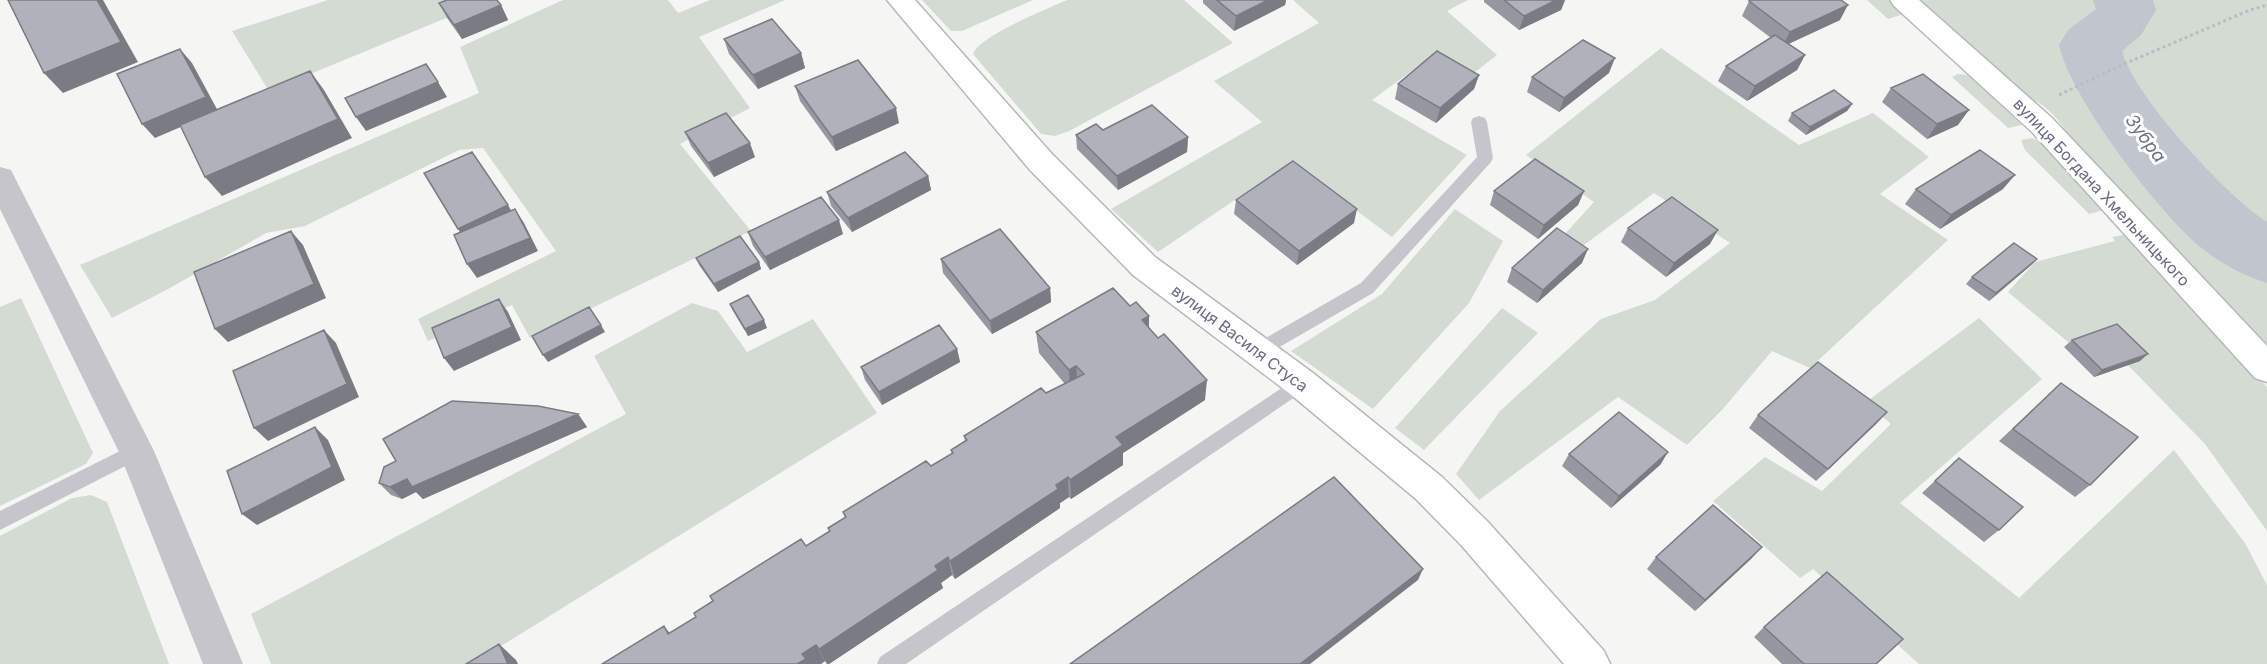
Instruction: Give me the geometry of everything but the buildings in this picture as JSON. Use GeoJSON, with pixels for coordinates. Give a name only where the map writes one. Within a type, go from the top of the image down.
{"type":"FeatureCollection","features":[{"type":"Feature","properties":{"kind":"street","name":"вулиця Василя Стуса"},"geometry":{"type":"LineString","coordinates":[[900,0],[1041,162],[1144,266],[1301,383],[1429,488],[1475,534],[1590,664]]}},
{"type":"Feature","properties":{"kind":"street","name":"вулиця Богдана Хмельницького"},"geometry":{"type":"LineString","coordinates":[[1903,0],[2042,125],[2267,368]]}},
{"type":"Feature","properties":{"kind":"street"},"geometry":{"type":"LineString","coordinates":[[0,178],[136,451],[223,664]]}},
{"type":"Feature","properties":{"kind":"lane"},"geometry":{"type":"LineString","coordinates":[[1258,351],[1367,288],[1485,158],[1479,122]]}},
{"type":"Feature","properties":{"kind":"lane"},"geometry":{"type":"LineString","coordinates":[[888,664],[1301,383]]}},
{"type":"Feature","properties":{"kind":"lane"},"geometry":{"type":"LineString","coordinates":[[0,521],[136,451]]}},
{"type":"Feature","properties":{"kind":"path"},"geometry":{"type":"LineString","coordinates":[[2085,84],[2118,66],[2250,10],[2267,5]]}},
{"type":"Feature","properties":{"kind":"shaded area"},"geometry":{"type":"Polygon","coordinates":[[[328,0],[490,0],[269,91],[232,31],[328,0]]]}},
{"type":"Feature","properties":{"kind":"shaded area"},"geometry":{"type":"Polygon","coordinates":[[[563,0],[668,0],[678,13],[710,0],[785,0],[699,37],[750,108],[680,144],[751,231],[530,338],[512,305],[428,341],[418,319],[556,251],[483,148],[459,150],[305,226],[266,233],[112,318],[80,265],[479,93],[460,47],[563,0]]]}},
{"type":"Feature","properties":{"kind":"shaded area"},"geometry":{"type":"Polygon","coordinates":[[[922,0],[1033,0],[962,31],[951,31],[922,0]]]}},
{"type":"Feature","properties":{"kind":"shaded area"},"geometry":{"type":"Polygon","coordinates":[[[1067,0],[1184,0],[1233,43],[1069,131],[1055,136],[1041,134],[973,54],[987,39],[1000,31],[1067,0]]]}},
{"type":"Feature","properties":{"kind":"shaded area"},"geometry":{"type":"Polygon","coordinates":[[[1293,0],[1468,0],[1447,11],[1497,55],[1475,72],[1439,51],[1372,100],[1467,155],[1392,237],[1291,162],[1158,252],[1111,209],[1262,122],[1214,81],[1319,23],[1293,0]]]}},
{"type":"Feature","properties":{"kind":"shaded area"},"geometry":{"type":"Polygon","coordinates":[[[1867,0],[1888,0],[1904,14],[1888,19],[1867,0]]]}},
{"type":"Feature","properties":{"kind":"shaded area"},"geometry":{"type":"Polygon","coordinates":[[[1921,0],[2267,0],[2267,344],[2073,143],[2054,115],[2033,99],[2025,96],[1921,0]]]}},
{"type":"Feature","properties":{"kind":"shaded area"},"geometry":{"type":"Polygon","coordinates":[[[1661,48],[1799,145],[1873,113],[1929,157],[1880,194],[1948,240],[1810,368],[1772,351],[1722,410],[1687,445],[1618,397],[1479,500],[1456,474],[1500,411],[1601,319],[1655,300],[1730,243],[1654,193],[1580,248],[1562,237],[1594,202],[1526,155],[1661,48]]]}},
{"type":"Feature","properties":{"kind":"shaded area"},"geometry":{"type":"Polygon","coordinates":[[[1958,74],[1968,75],[2022,125],[2008,128],[1952,77],[1958,74]]]}},
{"type":"Feature","properties":{"kind":"shaded area"},"geometry":{"type":"Polygon","coordinates":[[[2033,138],[2039,141],[2104,210],[2089,214],[2025,150],[2021,140],[2033,138]]]}},
{"type":"Feature","properties":{"kind":"shaded area"},"geometry":{"type":"Polygon","coordinates":[[[1455,209],[1503,241],[1469,303],[1373,409],[1291,351],[1382,294],[1455,209]]]}},
{"type":"Feature","properties":{"kind":"shaded area"},"geometry":{"type":"Polygon","coordinates":[[[2128,234],[2267,387],[2267,531],[2205,444],[2116,353],[2086,357],[2008,292],[2035,262],[2115,241],[2112,237],[2128,234]]]}},
{"type":"Feature","properties":{"kind":"shaded area"},"geometry":{"type":"Polygon","coordinates":[[[21,298],[93,453],[86,464],[0,506],[0,307],[21,298]]]}},
{"type":"Feature","properties":{"kind":"shaded area"},"geometry":{"type":"Polygon","coordinates":[[[692,303],[718,311],[747,352],[813,319],[877,413],[472,664],[271,664],[251,614],[626,414],[594,356],[692,303]]]}},
{"type":"Feature","properties":{"kind":"shaded area"},"geometry":{"type":"Polygon","coordinates":[[[1502,308],[1538,333],[1424,450],[1395,428],[1502,308]]]}},
{"type":"Feature","properties":{"kind":"shaded area"},"geometry":{"type":"Polygon","coordinates":[[[1979,318],[2042,379],[1900,503],[2019,598],[2174,450],[2245,543],[2267,585],[2267,664],[1919,664],[1813,569],[1800,578],[1713,501],[1765,457],[1822,491],[1891,424],[1866,402],[1979,318]]]}},
{"type":"Feature","properties":{"kind":"shaded area"},"geometry":{"type":"Polygon","coordinates":[[[91,495],[107,502],[169,664],[0,664],[0,536],[72,498],[91,495]]]}},
{"type":"Feature","properties":{"kind":"waterway","name":"Зубра"},"geometry":{"type":"LineString","coordinates":[[2123,0],[2126,10],[2120,21],[2090,45],[2093,60],[2104,82],[2141,135],[2201,206],[2226,230],[2267,256]]}}]}
